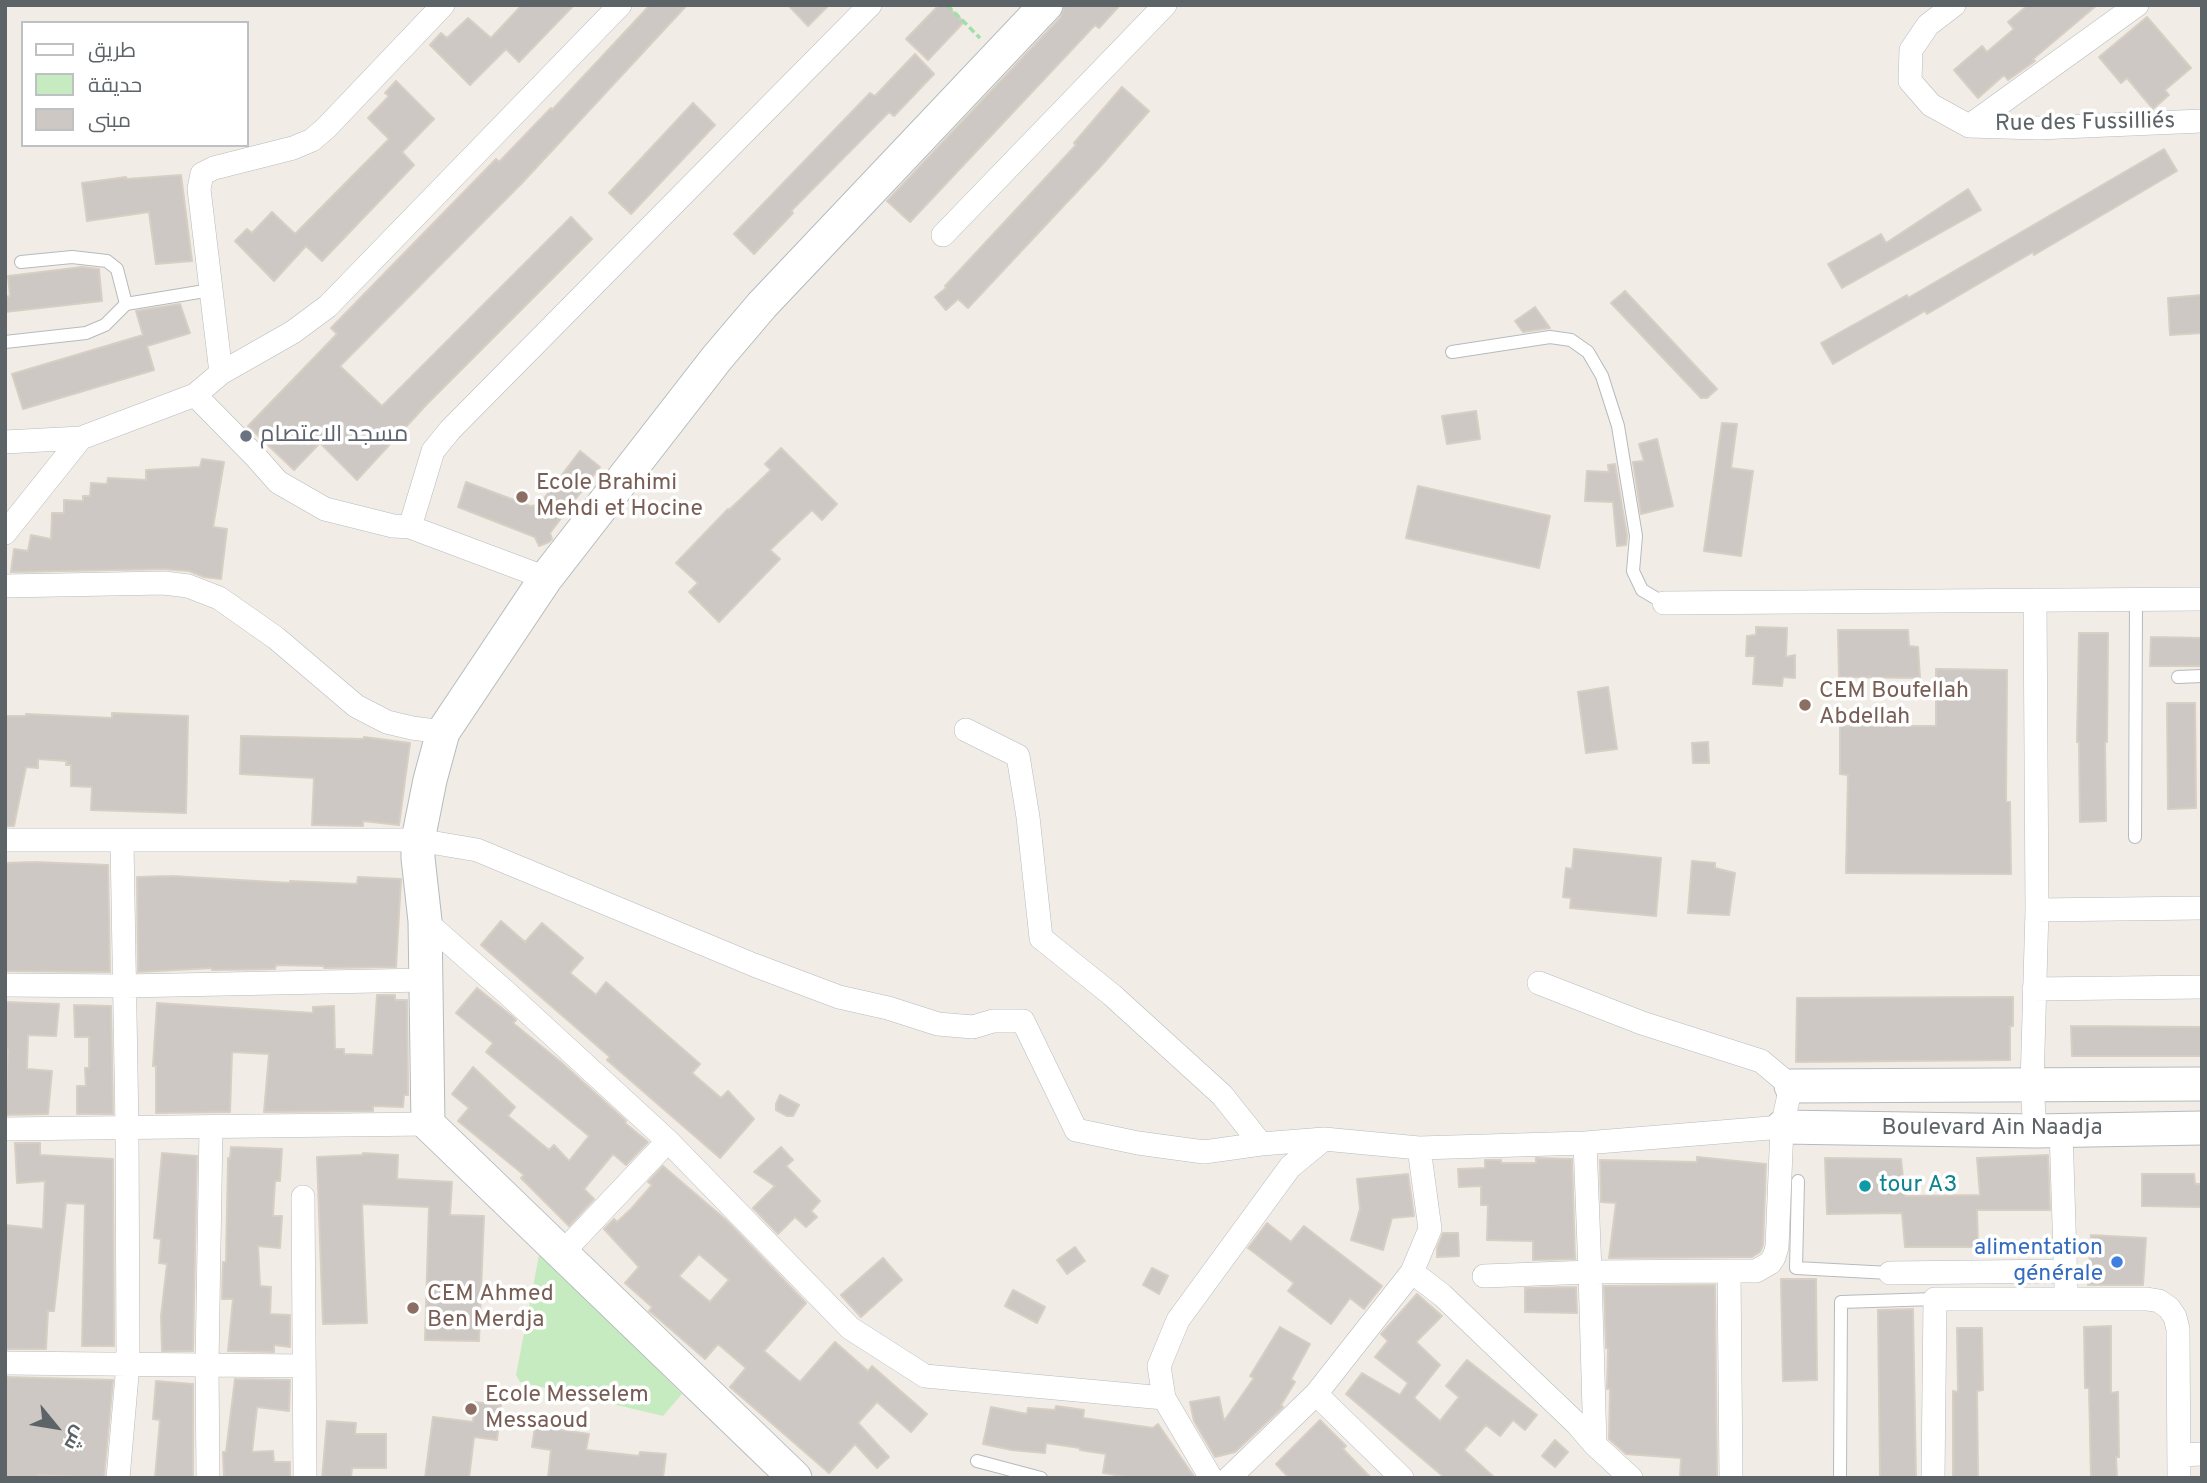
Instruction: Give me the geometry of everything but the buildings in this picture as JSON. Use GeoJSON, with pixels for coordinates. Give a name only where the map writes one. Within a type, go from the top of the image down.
{"type":"FeatureCollection","features":[{"type":"Feature","properties":{"kind":"street"},"geometry":{"type":"LineString","coordinates":[[221,373],[199,189],[202,174],[214,168],[293,148],[312,140],[443,5]]}},
{"type":"Feature","properties":{"kind":"street"},"geometry":{"type":"LineString","coordinates":[[5,442],[81,438],[195,395],[221,373],[293,331],[328,306],[620,5]]}},
{"type":"Feature","properties":{"kind":"street"},"geometry":{"type":"LineString","coordinates":[[410,527],[433,451],[450,430],[870,5]]}},
{"type":"Feature","properties":{"kind":"street"},"geometry":{"type":"LineString","coordinates":[[428,1124],[425,921],[418,840],[443,732],[546,578],[717,358],[762,305],[1046,5]]}},
{"type":"Feature","properties":{"kind":"street"},"geometry":{"type":"LineString","coordinates":[[943,235],[1165,5]]}},
{"type":"Feature","properties":{"kind":"street","name":"Rue des Fussilliés"},"geometry":{"type":"LineString","coordinates":[[1954,5],[1928,25],[1910,50],[1910,80],[1931,104],[1969,126],[2038,128],[2202,121]]}},
{"type":"Feature","properties":{"kind":"street"},"geometry":{"type":"LineString","coordinates":[[1969,126],[2137,5]]}},
{"type":"Feature","properties":{"kind":"street"},"geometry":{"type":"LineString","coordinates":[[195,395],[278,482],[326,509],[393,526],[410,527],[546,578]]}},
{"type":"Feature","properties":{"kind":"street"},"geometry":{"type":"LineString","coordinates":[[5,533],[81,438]]}},
{"type":"Feature","properties":{"kind":"street"},"geometry":{"type":"LineString","coordinates":[[5,586],[164,583],[188,586],[219,598],[264,630],[356,706],[387,722],[443,732]]}},
{"type":"Feature","properties":{"kind":"street"},"geometry":{"type":"LineString","coordinates":[[1664,603],[2202,599]]}},
{"type":"Feature","properties":{"kind":"street"},"geometry":{"type":"LineString","coordinates":[[2035,600],[2037,910],[2032,1085],[2048,1131],[2066,1272],[2067,1300]]}},
{"type":"Feature","properties":{"kind":"street"},"geometry":{"type":"LineString","coordinates":[[966,730],[1018,756],[1028,817],[1041,938],[1112,995],[1222,1095],[1261,1144]]}},
{"type":"Feature","properties":{"kind":"street"},"geometry":{"type":"LineString","coordinates":[[5,840],[418,840],[477,850],[754,965],[839,997],[888,1008],[938,1024],[973,1027],[993,1021],[1023,1021],[1076,1130],[1138,1143],[1204,1152],[1324,1139],[1419,1148],[1585,1143],[1782,1128]]}},
{"type":"Feature","properties":{"kind":"street"},"geometry":{"type":"LineString","coordinates":[[118,1478],[128,1364],[122,841]]}},
{"type":"Feature","properties":{"kind":"street"},"geometry":{"type":"LineString","coordinates":[[2037,910],[2202,908]]}},
{"type":"Feature","properties":{"kind":"street"},"geometry":{"type":"LineString","coordinates":[[425,921],[508,993],[667,1141],[850,1328],[925,1376],[1164,1398]]}},
{"type":"Feature","properties":{"kind":"street"},"geometry":{"type":"LineString","coordinates":[[5,985],[125,986],[425,980]]}},
{"type":"Feature","properties":{"kind":"street"},"geometry":{"type":"LineString","coordinates":[[1484,1276],[1756,1271],[1770,1263],[1777,1247],[1782,1128],[1791,1086],[1761,1061],[1642,1023],[1539,983]]}},
{"type":"Feature","properties":{"kind":"street"},"geometry":{"type":"LineString","coordinates":[[2034,989],[2202,987]]}},
{"type":"Feature","properties":{"kind":"street","name":"Boulevard Ain Naadja"},"geometry":{"type":"LineString","coordinates":[[1791,1086],[2202,1084]]}},
{"type":"Feature","properties":{"kind":"street"},"geometry":{"type":"LineString","coordinates":[[5,1129],[428,1124],[795,1478]]}},
{"type":"Feature","properties":{"kind":"street"},"geometry":{"type":"LineString","coordinates":[[208,1478],[211,1128]]}},
{"type":"Feature","properties":{"kind":"street","name":"Boulevard Ain Naadja"},"geometry":{"type":"LineString","coordinates":[[1782,1128],[2048,1131],[2202,1128]]}},
{"type":"Feature","properties":{"kind":"street"},"geometry":{"type":"LineString","coordinates":[[1211,1478],[1164,1398],[1159,1366],[1178,1320],[1290,1167],[1324,1139]]}},
{"type":"Feature","properties":{"kind":"street"},"geometry":{"type":"LineString","coordinates":[[563,1252],[667,1141]]}},
{"type":"Feature","properties":{"kind":"street"},"geometry":{"type":"LineString","coordinates":[[1585,1143],[1595,1445]]}},
{"type":"Feature","properties":{"kind":"street"},"geometry":{"type":"LineString","coordinates":[[1229,1478],[1316,1394],[1412,1272],[1430,1229],[1419,1148]]}},
{"type":"Feature","properties":{"kind":"street"},"geometry":{"type":"LineString","coordinates":[[303,1197],[305,1478]]}},
{"type":"Feature","properties":{"kind":"street"},"geometry":{"type":"LineString","coordinates":[[1729,1271],[1731,1478]]}},
{"type":"Feature","properties":{"kind":"street"},"geometry":{"type":"LineString","coordinates":[[1412,1272],[1442,1295],[1631,1478]]}},
{"type":"Feature","properties":{"kind":"street"},"geometry":{"type":"LineString","coordinates":[[1890,1273],[2066,1272]]}},
{"type":"Feature","properties":{"kind":"street"},"geometry":{"type":"LineString","coordinates":[[1934,1478],[1935,1299],[2159,1301],[2169,1308],[2178,1329],[2187,1462]]}},
{"type":"Feature","properties":{"kind":"street"},"geometry":{"type":"LineString","coordinates":[[5,1363],[304,1366]]}},
{"type":"Feature","properties":{"kind":"street"},"geometry":{"type":"LineString","coordinates":[[1316,1394],[1402,1478]]}},
{"type":"Feature","properties":{"kind":"lane"},"geometry":{"type":"LineString","coordinates":[[21,262],[72,257],[107,261],[117,269],[126,304]]}},
{"type":"Feature","properties":{"kind":"lane"},"geometry":{"type":"LineString","coordinates":[[5,342],[86,333],[105,325],[126,304],[211,290]]}},
{"type":"Feature","properties":{"kind":"lane"},"geometry":{"type":"LineString","coordinates":[[1452,352],[1550,337],[1571,340],[1588,352],[1602,376],[1618,426],[1636,536],[1633,570],[1642,590],[1664,603]]}},
{"type":"Feature","properties":{"kind":"lane"},"geometry":{"type":"LineString","coordinates":[[2136,600],[2136,837]]}},
{"type":"Feature","properties":{"kind":"lane"},"geometry":{"type":"LineString","coordinates":[[2178,677],[2202,676]]}},
{"type":"Feature","properties":{"kind":"lane"},"geometry":{"type":"LineString","coordinates":[[1798,1181],[1796,1268],[1890,1273]]}},
{"type":"Feature","properties":{"kind":"lane"},"geometry":{"type":"LineString","coordinates":[[1840,1478],[1841,1303],[1935,1299]]}},
{"type":"Feature","properties":{"kind":"lane"},"geometry":{"type":"LineString","coordinates":[[977,1461],[1041,1478]]}},
{"type":"Feature","properties":{"kind":"path"},"geometry":{"type":"LineString","coordinates":[[947,5],[999,56]]}},
{"type":"Feature","properties":{"kind":"green space"},"geometry":{"type":"Polygon","coordinates":[[[540,1250],[682,1394],[663,1416],[520,1382],[516,1375],[540,1250]]]}},
{"type":"Feature","properties":{"kind":"place","name":"مسجد الاعتصام"},"geometry":{"type":"Point","coordinates":[246,436]}},
{"type":"Feature","properties":{"kind":"place","name":"Ecole Brahimi Mehdi et Hocine"},"geometry":{"type":"Point","coordinates":[522,497]}},
{"type":"Feature","properties":{"kind":"place","name":"CEM Boufellah Abdellah"},"geometry":{"type":"Point","coordinates":[1805,705]}},
{"type":"Feature","properties":{"kind":"place","name":"tour A3"},"geometry":{"type":"Point","coordinates":[1865,1186]}},
{"type":"Feature","properties":{"kind":"place","name":"alimentation générale"},"geometry":{"type":"Point","coordinates":[2117,1262]}},
{"type":"Feature","properties":{"kind":"place","name":"CEM Ahmed Ben Merdja"},"geometry":{"type":"Point","coordinates":[413,1308]}},
{"type":"Feature","properties":{"kind":"place","name":"Ecole Messelem Messaoud"},"geometry":{"type":"Point","coordinates":[471,1409]}}]}
